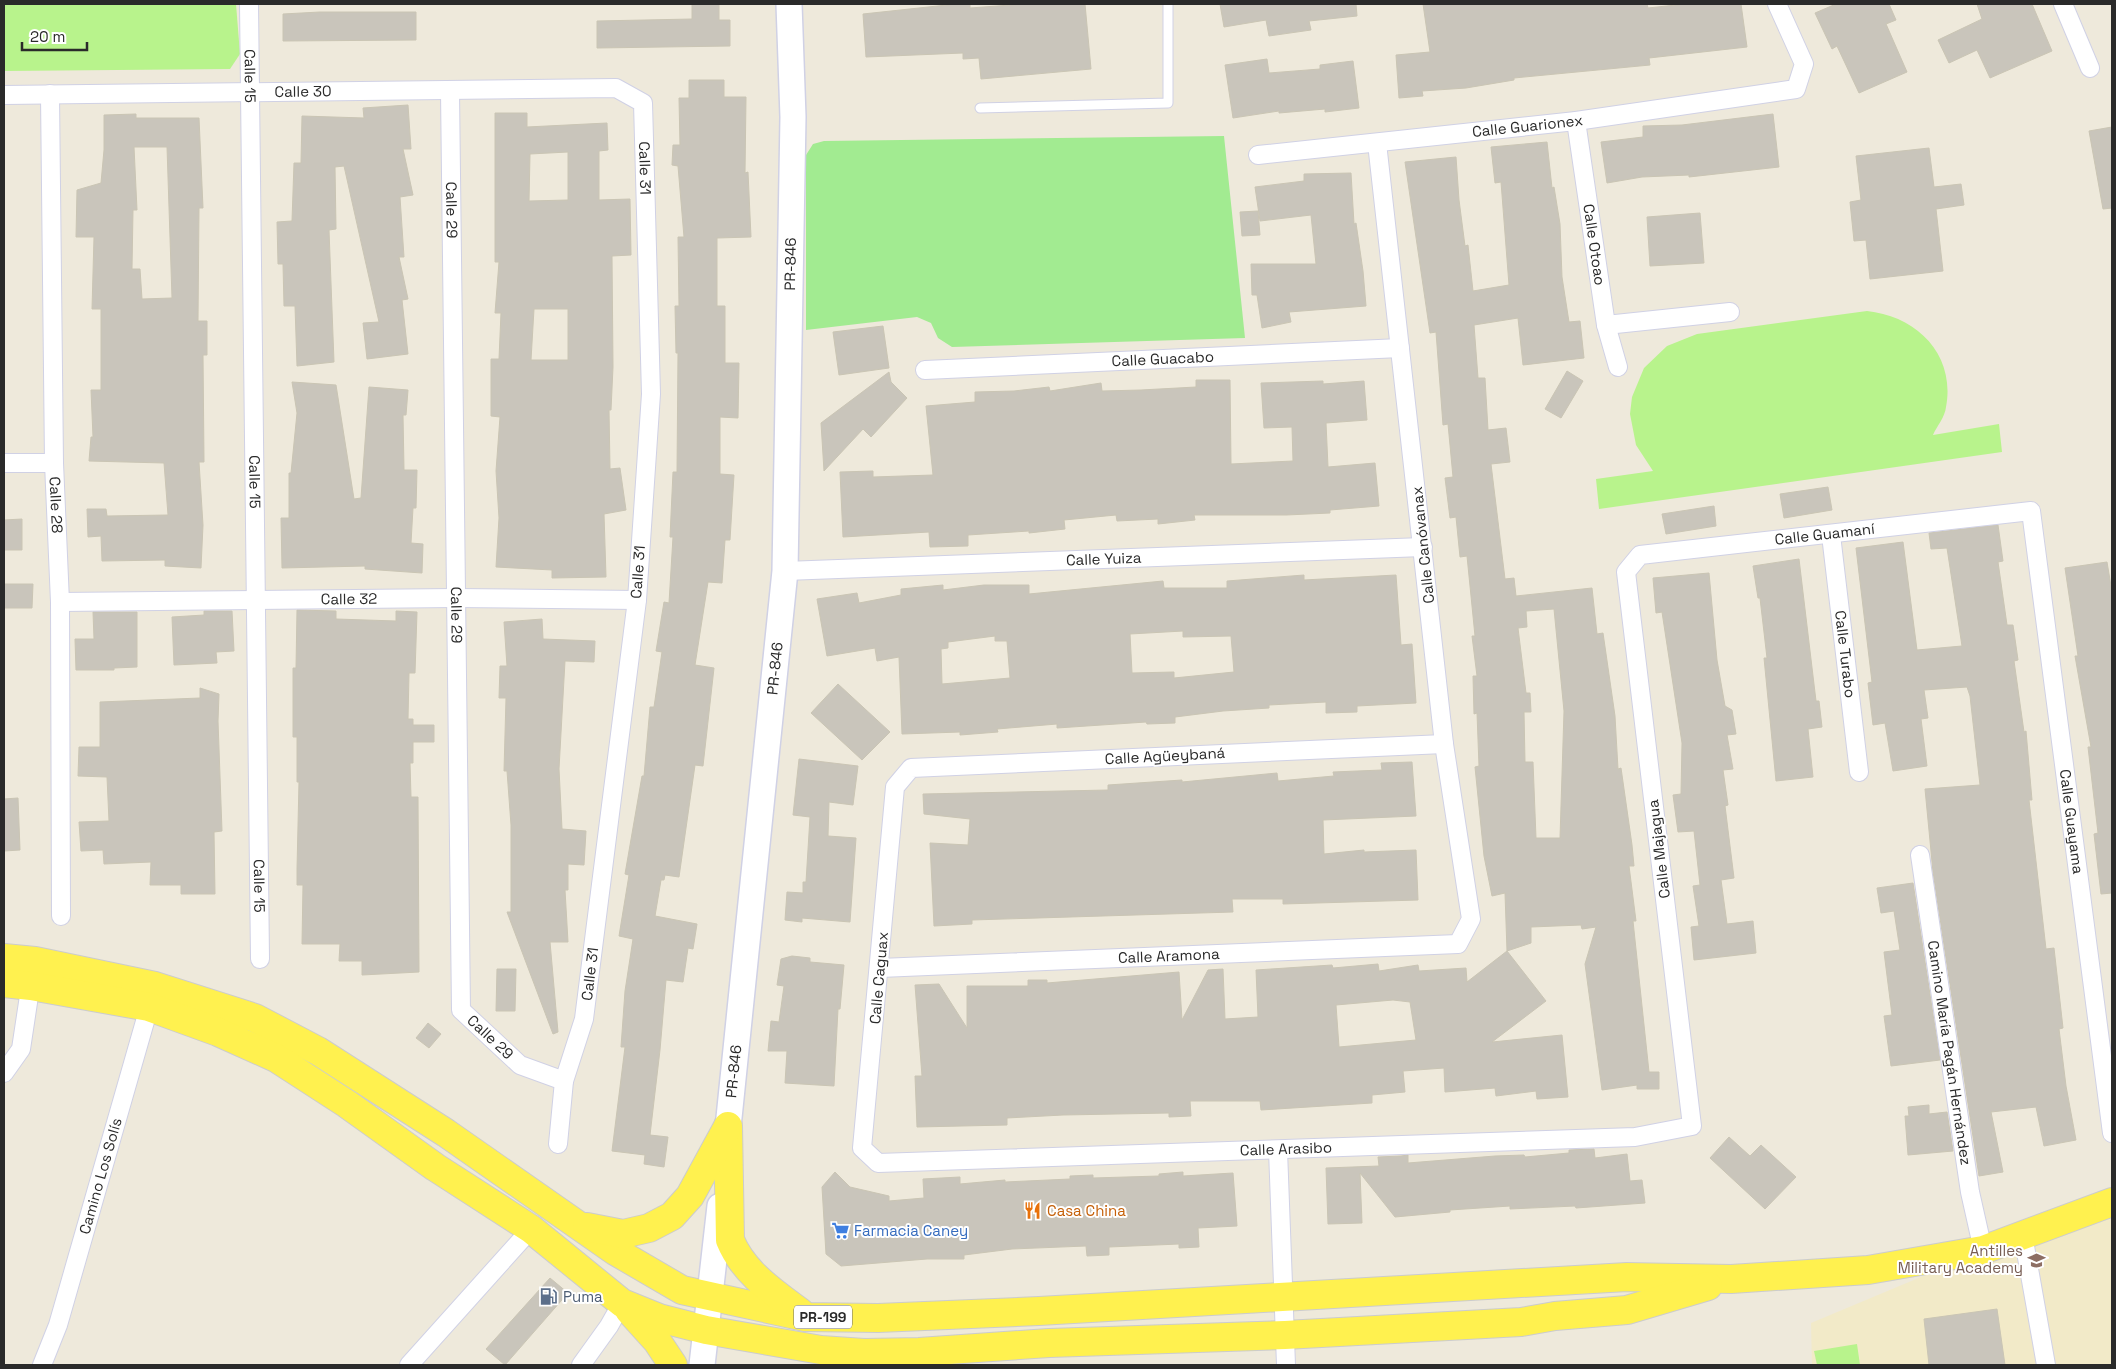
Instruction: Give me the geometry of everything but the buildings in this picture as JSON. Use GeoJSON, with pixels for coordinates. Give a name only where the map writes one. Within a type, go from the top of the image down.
{"type":"FeatureCollection","features":[{"type":"Feature","properties":{"kind":"main road","name":"PR-199"},"geometry":{"type":"LineString","coordinates":[[4,958],[33,973],[255,1018],[318,1051],[446,1132],[577,1226],[615,1251],[682,1290],[805,1316],[887,1318],[1627,1277],[1731,1279],[1868,1270],[1983,1250],[2112,1202]]}},
{"type":"Feature","properties":{"kind":"main road","name":"PR-199"},"geometry":{"type":"LineString","coordinates":[[4,983],[33,973]]}},
{"type":"Feature","properties":{"kind":"main road","name":"PR-199"},"geometry":{"type":"LineString","coordinates":[[152,996],[218,1032],[276,1058],[347,1104],[435,1167],[531,1229],[622,1303],[659,1318],[706,1330],[788,1345],[842,1352],[919,1352],[1049,1343],[1285,1335],[1521,1322],[1555,1316],[1627,1310],[1731,1279]]}},
{"type":"Feature","properties":{"kind":"main road"},"geometry":{"type":"LineString","coordinates":[[577,1226],[622,1234],[649,1228],[672,1216],[690,1196],[728,1126]]}},
{"type":"Feature","properties":{"kind":"main road"},"geometry":{"type":"LineString","coordinates":[[728,1126],[728,1215],[730,1240],[734,1250],[748,1269],[768,1288],[805,1316]]}},
{"type":"Feature","properties":{"kind":"main road"},"geometry":{"type":"LineString","coordinates":[[622,1303],[657,1341],[673,1365]]}},
{"type":"Feature","properties":{"kind":"main road"},"geometry":{"type":"LineString","coordinates":[[800,1365],[842,1352]]}},
{"type":"Feature","properties":{"kind":"street","name":"Calle 15"},"geometry":{"type":"LineString","coordinates":[[248,4],[260,959]]}},
{"type":"Feature","properties":{"kind":"street","name":"PR-846"},"geometry":{"type":"LineString","coordinates":[[702,1365],[785,571],[794,117],[789,4]]}},
{"type":"Feature","properties":{"kind":"street","name":"Calle Guarionex"},"geometry":{"type":"LineString","coordinates":[[1258,155],[1576,121],[1796,88],[1804,64],[1777,4]]}},
{"type":"Feature","properties":{"kind":"street"},"geometry":{"type":"LineString","coordinates":[[2063,4],[2090,68]]}},
{"type":"Feature","properties":{"kind":"street","name":"Calle 30"},"geometry":{"type":"LineString","coordinates":[[4,95],[601,88]]}},
{"type":"Feature","properties":{"kind":"street","name":"Calle 31"},"geometry":{"type":"LineString","coordinates":[[558,1144],[564,1081],[584,1019],[637,600],[651,394],[643,103],[616,88],[601,88]]}},
{"type":"Feature","properties":{"kind":"street","name":"Calle 29"},"geometry":{"type":"LineString","coordinates":[[450,91],[461,1010],[520,1065],[564,1081]]}},
{"type":"Feature","properties":{"kind":"street","name":"Calle 28"},"geometry":{"type":"LineString","coordinates":[[50,94],[54,463],[60,602],[61,916]]}},
{"type":"Feature","properties":{"kind":"street","name":"Calle Otoao"},"geometry":{"type":"LineString","coordinates":[[1576,121],[1606,326],[1618,367]]}},
{"type":"Feature","properties":{"kind":"street","name":"Calle Canóvanax"},"geometry":{"type":"LineString","coordinates":[[1377,143],[1444,744],[1471,919],[1458,944]]}},
{"type":"Feature","properties":{"kind":"street"},"geometry":{"type":"LineString","coordinates":[[1606,326],[1730,312]]}},
{"type":"Feature","properties":{"kind":"street","name":"Calle Guacabo"},"geometry":{"type":"LineString","coordinates":[[925,370],[1400,348]]}},
{"type":"Feature","properties":{"kind":"street"},"geometry":{"type":"LineString","coordinates":[[4,463],[54,463]]}},
{"type":"Feature","properties":{"kind":"street","name":"Calle Guamaní"},"geometry":{"type":"LineString","coordinates":[[1626,572],[1640,555],[2031,511]]}},
{"type":"Feature","properties":{"kind":"street","name":"Calle Guayama"},"geometry":{"type":"LineString","coordinates":[[2031,511],[2112,1133]]}},
{"type":"Feature","properties":{"kind":"street","name":"Calle Turabo"},"geometry":{"type":"LineString","coordinates":[[1831,535],[1860,772]]}},
{"type":"Feature","properties":{"kind":"street","name":"Calle Yuiza"},"geometry":{"type":"LineString","coordinates":[[785,571],[1423,547]]}},
{"type":"Feature","properties":{"kind":"street","name":"Calle Majagua"},"geometry":{"type":"LineString","coordinates":[[1626,572],[1692,1126]]}},
{"type":"Feature","properties":{"kind":"street","name":"Calle 32"},"geometry":{"type":"LineString","coordinates":[[60,602],[455,598],[637,600]]}},
{"type":"Feature","properties":{"kind":"street","name":"Calle Agüeybaná"},"geometry":{"type":"LineString","coordinates":[[895,787],[911,768],[1444,744]]}},
{"type":"Feature","properties":{"kind":"street","name":"Calle Caguax"},"geometry":{"type":"LineString","coordinates":[[878,1163],[862,1148],[880,968],[895,787]]}},
{"type":"Feature","properties":{"kind":"street","name":"Camino María Pagán Hernández"},"geometry":{"type":"LineString","coordinates":[[1920,854],[1970,1192],[1983,1250]]}},
{"type":"Feature","properties":{"kind":"street","name":"Calle Aramona"},"geometry":{"type":"LineString","coordinates":[[880,968],[1458,944]]}},
{"type":"Feature","properties":{"kind":"street"},"geometry":{"type":"LineString","coordinates":[[4,1073],[22,1049],[33,973]]}},
{"type":"Feature","properties":{"kind":"street","name":"Camino Los Solís"},"geometry":{"type":"LineString","coordinates":[[42,1365],[58,1325],[152,996]]}},
{"type":"Feature","properties":{"kind":"street","name":"Calle Arasibo"},"geometry":{"type":"LineString","coordinates":[[878,1163],[1635,1137],[1692,1126]]}},
{"type":"Feature","properties":{"kind":"street"},"geometry":{"type":"LineString","coordinates":[[1278,1150],[1286,1365]]}},
{"type":"Feature","properties":{"kind":"street"},"geometry":{"type":"LineString","coordinates":[[409,1365],[531,1229]]}},
{"type":"Feature","properties":{"kind":"street"},"geometry":{"type":"LineString","coordinates":[[2023,1236],[2046,1365]]}},
{"type":"Feature","properties":{"kind":"street"},"geometry":{"type":"LineString","coordinates":[[581,1365],[610,1326],[622,1303]]}},
{"type":"Feature","properties":{"kind":"lane"},"geometry":{"type":"LineString","coordinates":[[980,108],[1168,103],[1168,4]]}},
{"type":"Feature","properties":{"kind":"shaded area","name":"Antilles Military Academy"},"geometry":{"type":"Polygon","coordinates":[[[2112,1197],[2112,1365],[1812,1365],[1811,1323],[2112,1197]]]}},
{"type":"Feature","properties":{"kind":"green space"},"geometry":{"type":"Polygon","coordinates":[[[4,4],[236,4],[240,54],[230,69],[4,71],[4,4]]]}},
{"type":"Feature","properties":{"kind":"green space"},"geometry":{"type":"Polygon","coordinates":[[[1224,136],[1245,338],[952,347],[938,338],[931,323],[917,317],[806,330],[806,155],[813,144],[824,141],[1224,136]]]}},
{"type":"Feature","properties":{"kind":"green space"},"geometry":{"type":"Polygon","coordinates":[[[1867,311],[1885,314],[1916,330],[1929,341],[1938,355],[1945,370],[1947,388],[1943,418],[1933,435],[1999,424],[2002,452],[1599,509],[1596,479],[1653,471],[1636,445],[1630,414],[1632,397],[1644,368],[1667,346],[1697,334],[1867,311]]]}},
{"type":"Feature","properties":{"kind":"green space"},"geometry":{"type":"Polygon","coordinates":[[[1857,1344],[1860,1365],[1817,1365],[1814,1351],[1857,1344]]]}},
{"type":"Feature","properties":{"kind":"place","name":"Casa China"},"geometry":{"type":"Point","coordinates":[1033,1211]}},
{"type":"Feature","properties":{"kind":"place","name":"Farmacia Caney"},"geometry":{"type":"Point","coordinates":[840,1231]}},
{"type":"Feature","properties":{"kind":"place","name":"Antilles Military Academy"},"geometry":{"type":"Point","coordinates":[2037,1260]}},
{"type":"Feature","properties":{"kind":"place","name":"Puma"},"geometry":{"type":"Point","coordinates":[549,1297]}}]}
